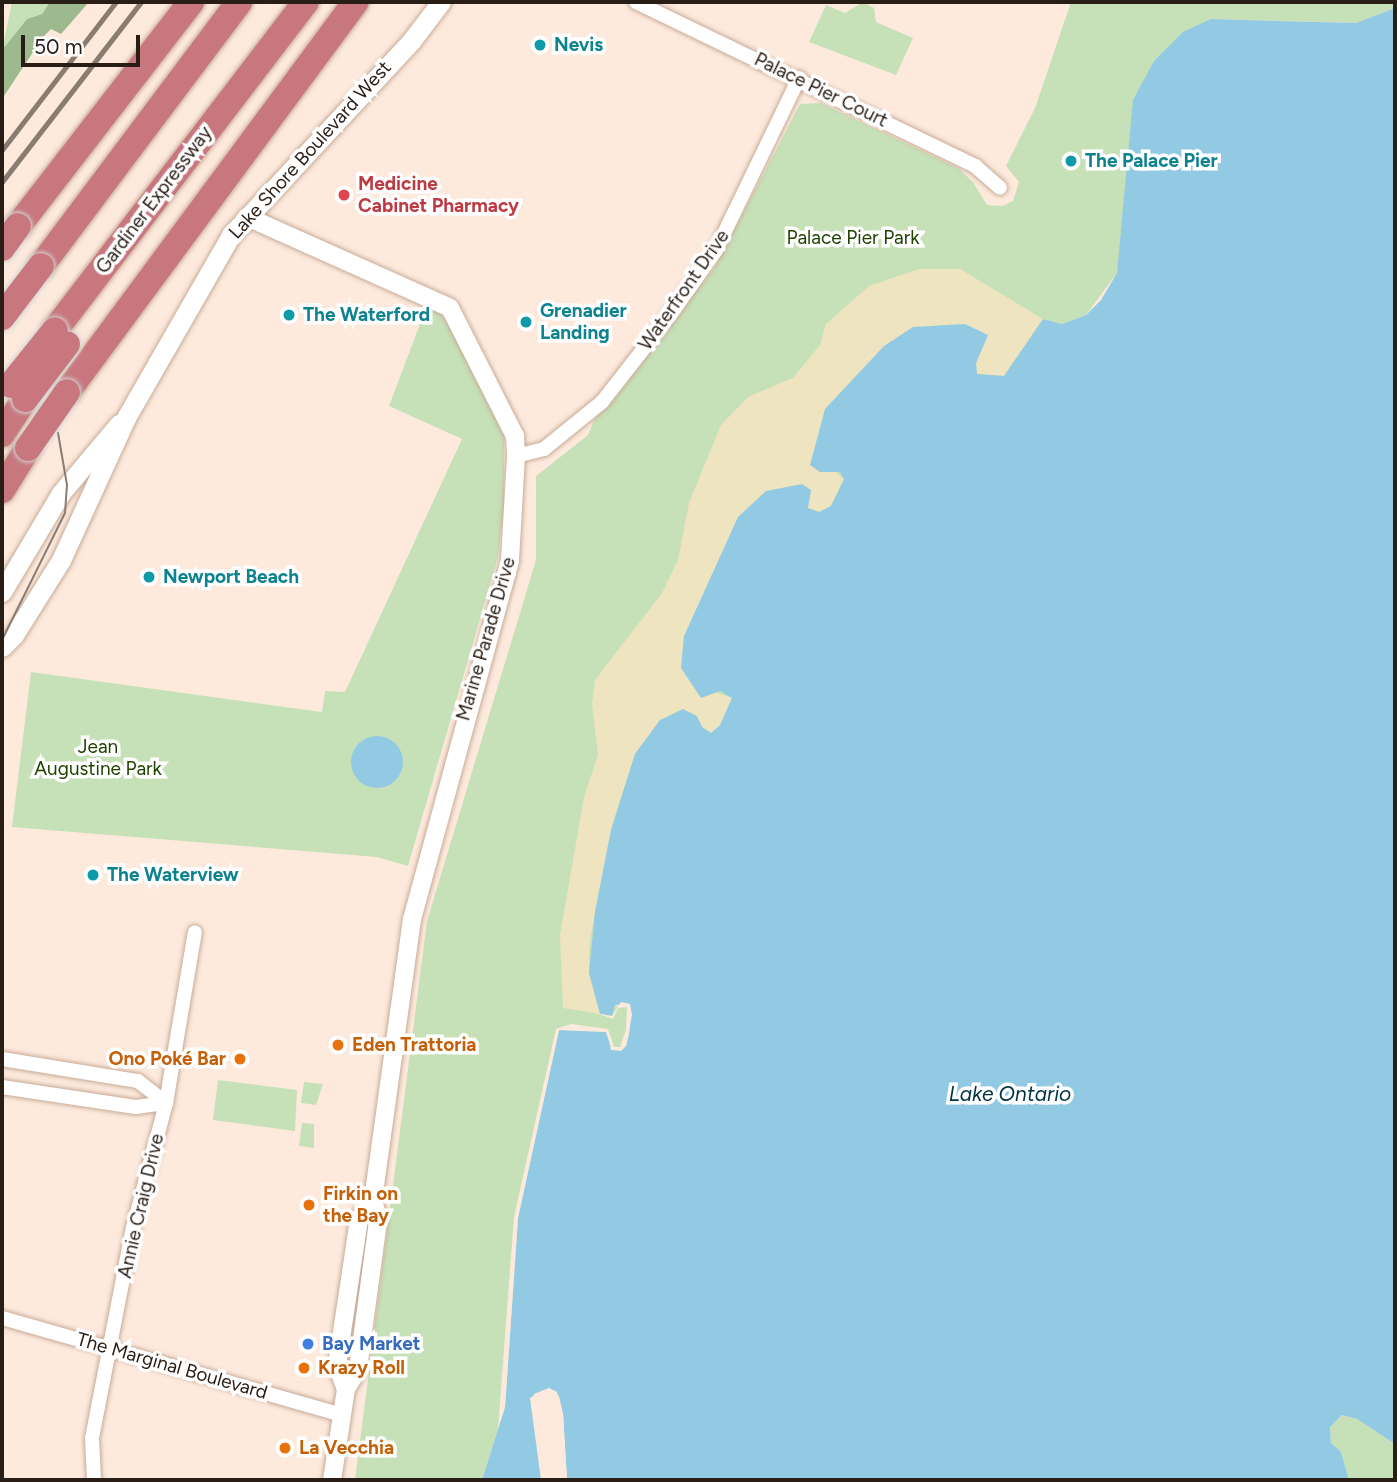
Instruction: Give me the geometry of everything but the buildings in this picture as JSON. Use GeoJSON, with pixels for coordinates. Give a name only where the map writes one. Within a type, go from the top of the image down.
{"type":"FeatureCollection","features":[{"type":"Feature","properties":{"kind":"highway"},"geometry":{"type":"LineString","coordinates":[[2,248],[191,2]]}},
{"type":"Feature","properties":{"kind":"highway","name":"Gardiner Expressway"},"geometry":{"type":"LineString","coordinates":[[2,434],[13,394],[61,337],[162,191],[306,2]]}},
{"type":"Feature","properties":{"kind":"highway"},"geometry":{"type":"LineString","coordinates":[[2,490],[67,392],[356,2]]}},
{"type":"Feature","properties":{"kind":"highway"},"geometry":{"type":"LineString","coordinates":[[2,317],[236,4]]}},
{"type":"Feature","properties":{"kind":"main road","name":"Lake Shore Boulevard West"},"geometry":{"type":"LineString","coordinates":[[2,647],[15,635],[61,560],[127,416],[209,271],[247,217],[412,40],[441,2]]}},
{"type":"Feature","properties":{"kind":"main road","name":"Lake Shore Boulevard West"},"geometry":{"type":"LineString","coordinates":[[2,592],[79,468],[127,416]]}},
{"type":"Feature","properties":{"kind":"street","name":"Palace Pier Court"},"geometry":{"type":"LineString","coordinates":[[636,2],[799,78],[975,166],[999,188]]}},
{"type":"Feature","properties":{"kind":"street","name":"Waterfront Drive"},"geometry":{"type":"LineString","coordinates":[[516,456],[544,449],[602,402],[670,316],[716,250],[799,78]]}},
{"type":"Feature","properties":{"kind":"street","name":"Marine Parade Drive"},"geometry":{"type":"LineString","coordinates":[[247,217],[450,308],[515,436],[510,561],[417,892],[373,1199],[378,1221],[358,1368],[346,1389],[332,1480]]}},
{"type":"Feature","properties":{"kind":"street","name":"Annie Craig Drive"},"geometry":{"type":"LineString","coordinates":[[94,1480],[92,1438],[133,1228],[166,1103],[195,932]]}},
{"type":"Feature","properties":{"kind":"street"},"geometry":{"type":"LineString","coordinates":[[2,1059],[138,1081],[166,1103]]}},
{"type":"Feature","properties":{"kind":"street"},"geometry":{"type":"LineString","coordinates":[[2,1087],[136,1107],[166,1103]]}},
{"type":"Feature","properties":{"kind":"street","name":"The Marginal Boulevard"},"geometry":{"type":"LineString","coordinates":[[2,1318],[342,1415]]}},
{"type":"Feature","properties":{"kind":"green space"},"geometry":{"type":"Polygon","coordinates":[[[12,2],[50,2],[42,14],[27,19],[2,50],[12,2]]]}},
{"type":"Feature","properties":{"kind":"green space"},"geometry":{"type":"Polygon","coordinates":[[[50,2],[89,2],[61,34],[51,29],[43,37],[2,99],[2,50],[27,19],[42,14],[50,2]]]}},
{"type":"Feature","properties":{"kind":"green space"},"geometry":{"type":"Polygon","coordinates":[[[863,2],[874,8],[876,22],[913,38],[896,75],[809,42],[826,5],[845,13],[863,2]]]}},
{"type":"Feature","properties":{"kind":"green space","name":"Palace Pier Park"},"geometry":{"type":"Polygon","coordinates":[[[1071,2],[1395,2],[1395,8],[1356,23],[1212,19],[1124,216],[1117,273],[1086,315],[1062,324],[1043,319],[615,1006],[630,1004],[630,1030],[621,1051],[559,1030],[518,1218],[505,1407],[482,1480],[355,1480],[427,921],[536,560],[536,476],[588,435],[595,418],[714,269],[800,104],[821,103],[958,168],[973,182],[987,205],[1002,206],[1013,201],[1019,182],[1006,166],[1035,108],[1071,2]]]}},
{"type":"Feature","properties":{"kind":"green space","name":"Jean Augustine Park"},"geometry":{"type":"Polygon","coordinates":[[[426,308],[439,313],[448,324],[504,436],[504,504],[498,557],[408,866],[377,857],[12,827],[31,672],[322,712],[325,691],[345,692],[462,439],[389,406],[426,308]]]}},
{"type":"Feature","properties":{"kind":"green space"},"geometry":{"type":"Polygon","coordinates":[[[218,1080],[297,1090],[295,1131],[213,1120],[218,1080]]]}},
{"type":"Feature","properties":{"kind":"green space"},"geometry":{"type":"Polygon","coordinates":[[[304,1082],[323,1084],[316,1105],[301,1103],[304,1082]]]}},
{"type":"Feature","properties":{"kind":"green space"},"geometry":{"type":"Polygon","coordinates":[[[302,1123],[314,1124],[314,1148],[299,1146],[302,1123]]]}},
{"type":"Feature","properties":{"kind":"green space"},"geometry":{"type":"Polygon","coordinates":[[[1342,1415],[1357,1419],[1395,1444],[1395,1480],[1349,1480],[1341,1452],[1331,1443],[1330,1427],[1342,1415]]]}},
{"type":"Feature","properties":{"kind":"sand"},"geometry":{"type":"Polygon","coordinates":[[[919,269],[960,269],[1043,319],[1004,376],[977,374],[976,363],[988,335],[833,469],[844,480],[831,506],[819,512],[807,508],[807,500],[712,691],[732,698],[720,726],[711,733],[702,727],[635,754],[611,830],[590,940],[589,973],[600,1014],[563,1008],[560,935],[584,797],[598,755],[592,704],[595,680],[662,593],[678,560],[689,503],[721,425],[748,397],[793,378],[820,345],[826,324],[869,286],[919,269]]]}},
{"type":"Feature","properties":{"kind":"water","name":"Lake Ontario"},"geometry":{"type":"Polygon","coordinates":[[[1395,8],[1395,1444],[1357,1419],[1342,1415],[1330,1427],[1331,1443],[1341,1452],[1349,1480],[567,1480],[563,1414],[559,1396],[549,1388],[534,1394],[531,1405],[539,1443],[541,1480],[482,1480],[505,1407],[518,1218],[559,1030],[607,1032],[611,1050],[626,1046],[630,1030],[630,1004],[615,1005],[612,1016],[600,1014],[589,973],[595,912],[611,830],[635,754],[660,720],[683,709],[697,716],[702,727],[711,733],[720,725],[732,698],[720,691],[701,698],[681,668],[684,636],[738,517],[766,491],[802,484],[811,490],[808,508],[819,512],[831,506],[844,479],[840,472],[820,472],[810,465],[825,409],[884,346],[913,327],[965,324],[988,335],[976,363],[977,374],[1004,376],[1043,319],[1062,324],[1086,315],[1101,300],[1117,273],[1133,100],[1154,61],[1183,32],[1211,19],[1356,23],[1395,8]]]}},
{"type":"Feature","properties":{"kind":"water"},"geometry":{"type":"Polygon","coordinates":[[[377,736],[396,743],[403,762],[396,781],[377,788],[358,781],[351,762],[358,743],[377,736]]]}},
{"type":"Feature","properties":{"kind":"pier"},"geometry":{"type":"Polygon","coordinates":[[[621,1002],[630,1004],[632,1015],[626,1046],[621,1051],[612,1050],[606,1032],[559,1030],[518,1218],[505,1407],[498,1429],[514,1217],[556,1029],[571,1024],[608,1029],[614,1047],[620,1047],[626,1030],[627,1007],[618,1008],[613,1019],[596,1013],[612,1016],[621,1002]]]}},
{"type":"Feature","properties":{"kind":"pier"},"geometry":{"type":"Polygon","coordinates":[[[549,1388],[557,1392],[563,1414],[567,1480],[562,1476],[560,1414],[556,1398],[548,1392],[534,1399],[543,1442],[541,1480],[530,1398],[549,1388]]]}},
{"type":"Feature","properties":{"kind":"tram line"},"geometry":{"type":"LineString","coordinates":[[2,640],[65,513],[67,485],[58,433]]}},
{"type":"Feature","properties":{"kind":"railway"},"geometry":{"type":"LineString","coordinates":[[2,150],[116,2]]}},
{"type":"Feature","properties":{"kind":"railway"},"geometry":{"type":"LineString","coordinates":[[2,182],[141,2]]}},
{"type":"Feature","properties":{"kind":"place","name":"Nevis"},"geometry":{"type":"Point","coordinates":[540,45]}},
{"type":"Feature","properties":{"kind":"place","name":"The Palace Pier"},"geometry":{"type":"Point","coordinates":[1071,161]}},
{"type":"Feature","properties":{"kind":"place","name":"Medicine Cabinet Pharmacy"},"geometry":{"type":"Point","coordinates":[344,195]}},
{"type":"Feature","properties":{"kind":"place","name":"The Waterford"},"geometry":{"type":"Point","coordinates":[289,315]}},
{"type":"Feature","properties":{"kind":"place","name":"Grenadier Landing"},"geometry":{"type":"Point","coordinates":[526,322]}},
{"type":"Feature","properties":{"kind":"place","name":"Newport Beach"},"geometry":{"type":"Point","coordinates":[149,577]}},
{"type":"Feature","properties":{"kind":"place","name":"The Waterview"},"geometry":{"type":"Point","coordinates":[93,875]}},
{"type":"Feature","properties":{"kind":"place","name":"Eden Trattoria"},"geometry":{"type":"Point","coordinates":[338,1045]}},
{"type":"Feature","properties":{"kind":"place","name":"Ono Poké Bar"},"geometry":{"type":"Point","coordinates":[240,1059]}},
{"type":"Feature","properties":{"kind":"place","name":"Firkin on the Bay"},"geometry":{"type":"Point","coordinates":[309,1205]}},
{"type":"Feature","properties":{"kind":"place","name":"Bay Market"},"geometry":{"type":"Point","coordinates":[308,1344]}},
{"type":"Feature","properties":{"kind":"place","name":"Krazy Roll"},"geometry":{"type":"Point","coordinates":[304,1368]}},
{"type":"Feature","properties":{"kind":"place","name":"La Vecchia"},"geometry":{"type":"Point","coordinates":[285,1448]}}]}
